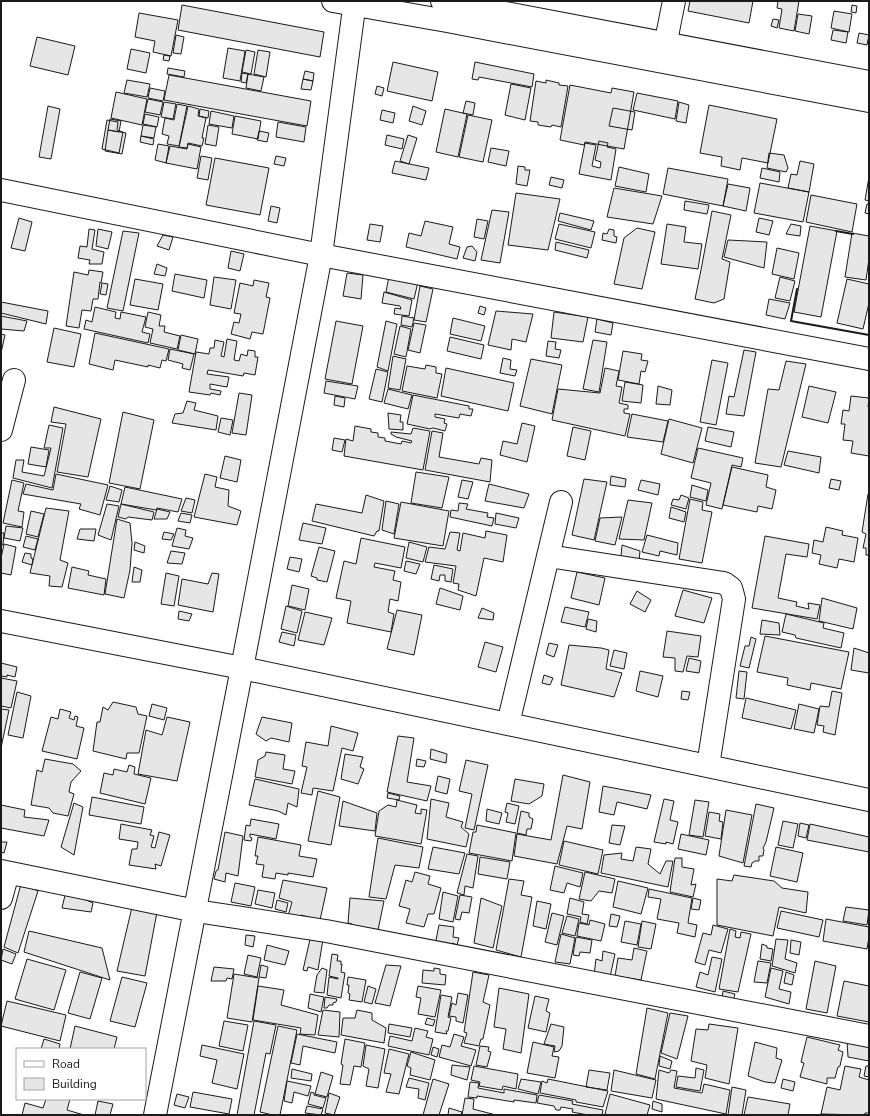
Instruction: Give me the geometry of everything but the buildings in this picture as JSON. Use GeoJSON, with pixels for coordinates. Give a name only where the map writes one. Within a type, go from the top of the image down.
{"type":"FeatureCollection","features":[{"type":"Feature","properties":{"kind":"street"},"geometry":{"type":"LineString","coordinates":[[333,1],[355,3],[446,21],[869,82]]}},
{"type":"Feature","properties":{"kind":"street"},"geometry":{"type":"LineString","coordinates":[[664,53],[674,1]]}},
{"type":"Feature","properties":{"kind":"street"},"geometry":{"type":"LineString","coordinates":[[447,2],[869,101]]}},
{"type":"Feature","properties":{"kind":"street"},"geometry":{"type":"LineString","coordinates":[[161,1114],[196,911],[321,255],[355,3]]}},
{"type":"Feature","properties":{"kind":"street"},"geometry":{"type":"LineString","coordinates":[[1,190],[321,255],[869,358]]}},
{"type":"Feature","properties":{"kind":"street"},"geometry":{"type":"LineString","coordinates":[[1,430],[14,380]]}},
{"type":"Feature","properties":{"kind":"street"},"geometry":{"type":"LineString","coordinates":[[508,724],[560,502]]}},
{"type":"Feature","properties":{"kind":"street"},"geometry":{"type":"LineString","coordinates":[[548,556],[724,583],[732,588],[734,600],[708,766]]}},
{"type":"Feature","properties":{"kind":"street"},"geometry":{"type":"LineString","coordinates":[[1,621],[242,668],[869,800]]}},
{"type":"Feature","properties":{"kind":"street"},"geometry":{"type":"LineString","coordinates":[[1,898],[5,872],[196,911],[326,931],[869,1036]]}},
{"type":"Feature","properties":{"kind":"wall"},"geometry":{"type":"LineString","coordinates":[[836,231],[853,234]]}},
{"type":"Feature","properties":{"kind":"wall"},"geometry":{"type":"LineString","coordinates":[[797,289],[791,321],[869,335]]}}]}
